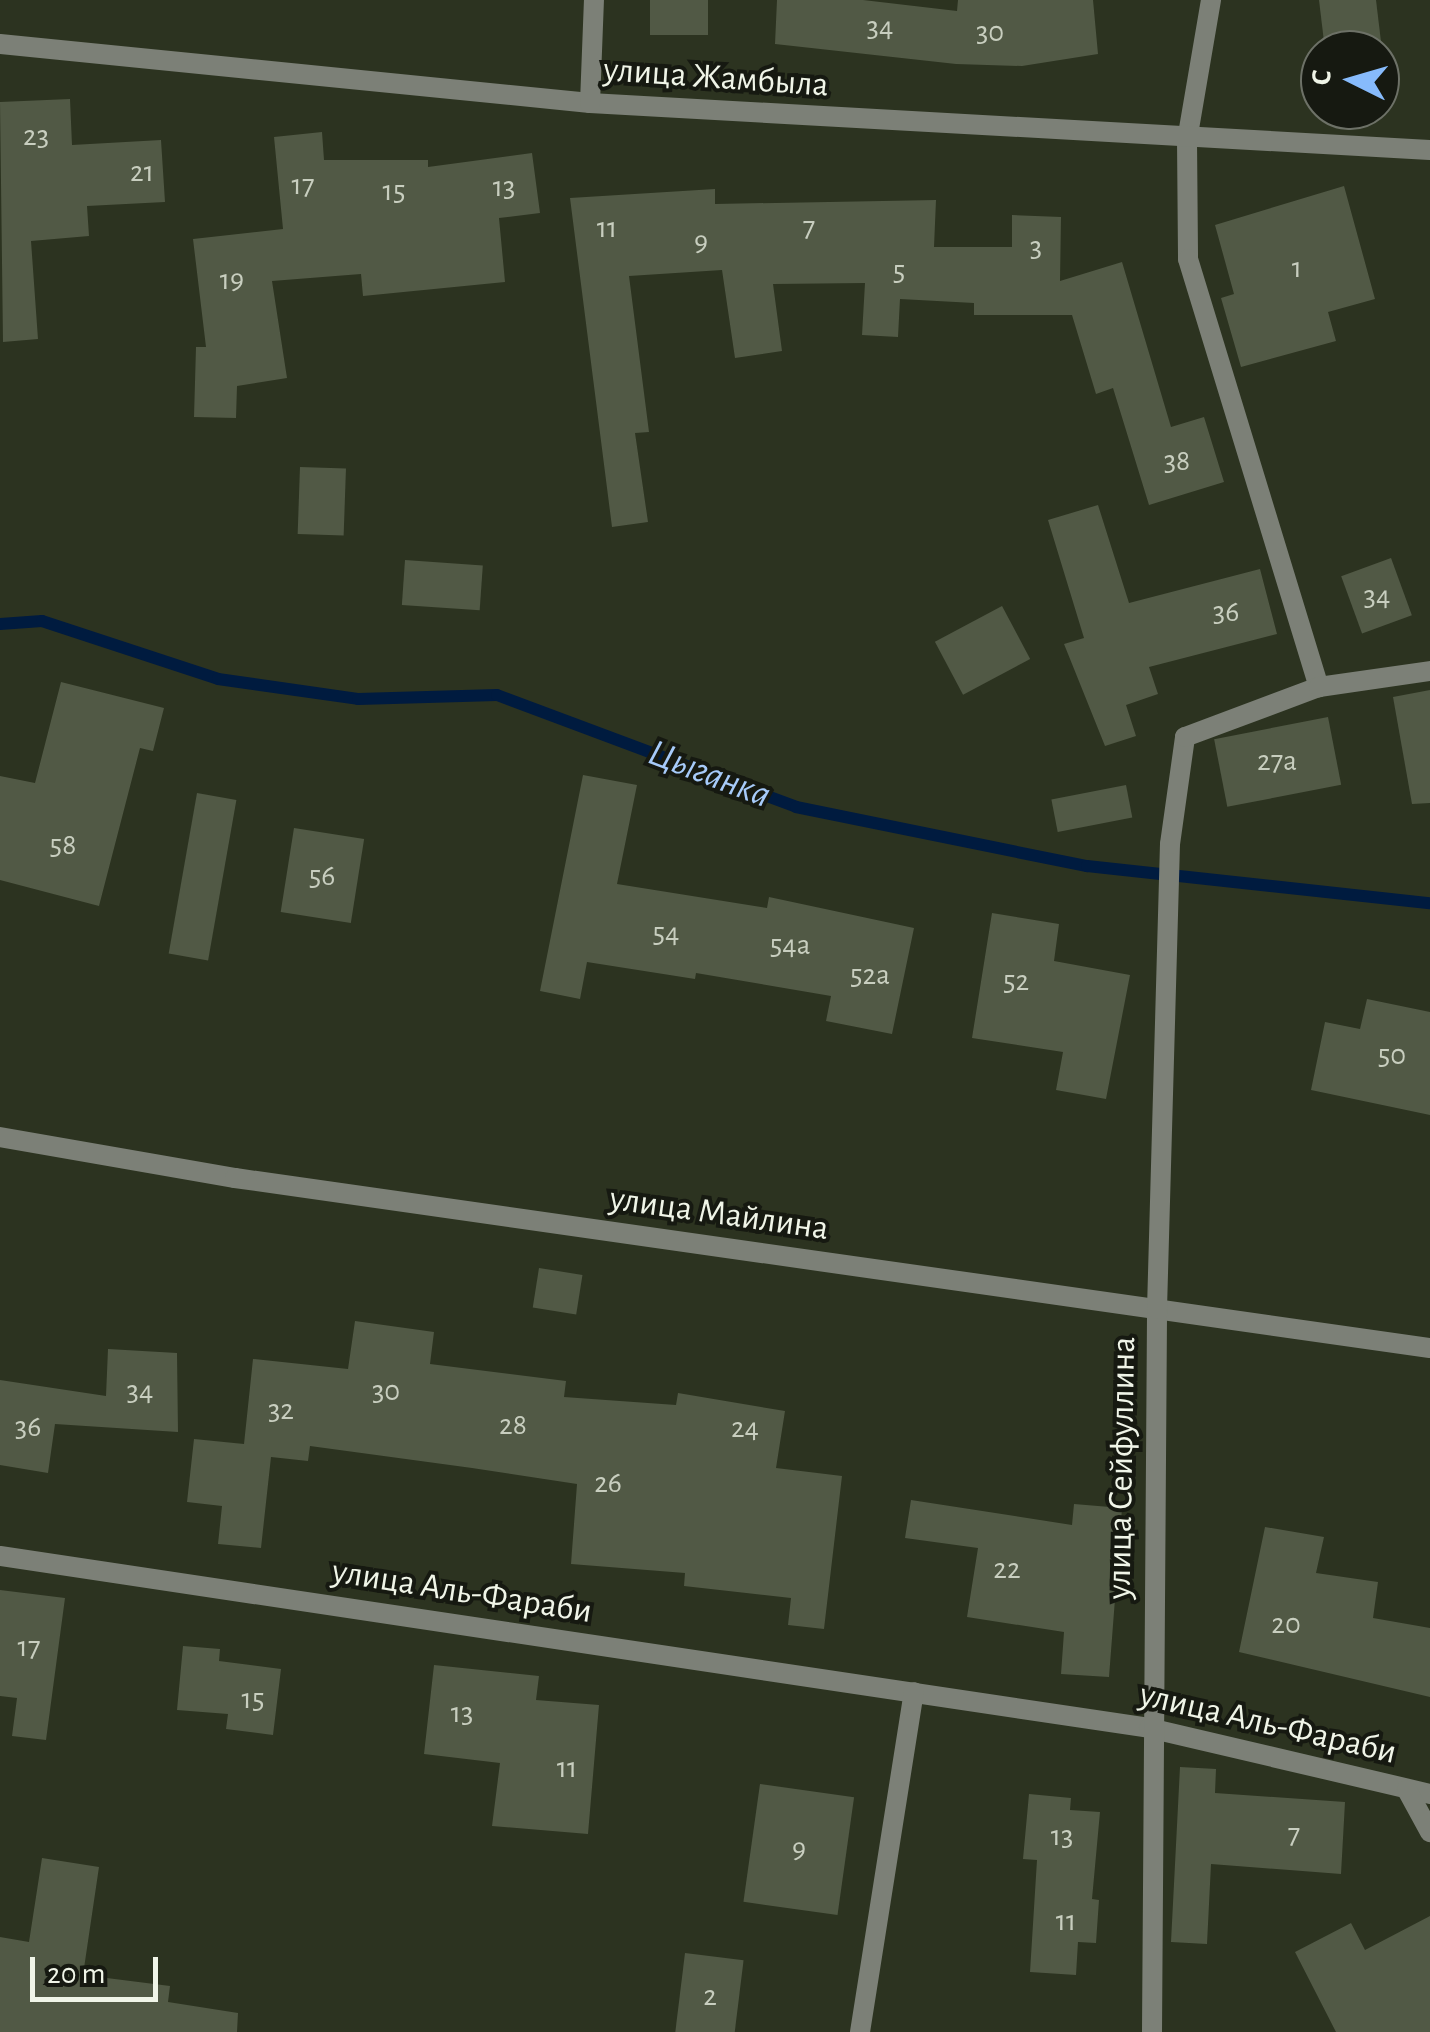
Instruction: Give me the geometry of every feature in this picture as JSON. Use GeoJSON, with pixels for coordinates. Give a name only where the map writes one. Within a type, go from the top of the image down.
{"type":"FeatureCollection","features":[{"type":"Feature","properties":{"kind":"street"},"geometry":{"type":"LineString","coordinates":[[590,103],[594,0]]}},
{"type":"Feature","properties":{"kind":"street"},"geometry":{"type":"LineString","coordinates":[[1211,0],[1187,140],[1188,259],[1319,687],[1430,671]]}},
{"type":"Feature","properties":{"kind":"street","name":"улица Жамбыла"},"geometry":{"type":"LineString","coordinates":[[0,44],[590,103],[1187,140],[1430,150]]}},
{"type":"Feature","properties":{"kind":"street","name":"улица Сейфуллина"},"geometry":{"type":"LineString","coordinates":[[1152,2032],[1150,1728],[1170,844],[1185,737],[1319,687]]}},
{"type":"Feature","properties":{"kind":"street","name":"улица Майлина"},"geometry":{"type":"LineString","coordinates":[[0,1137],[254,1180],[1430,1348]]}},
{"type":"Feature","properties":{"kind":"street","name":"улица Аль-Фараби"},"geometry":{"type":"LineString","coordinates":[[0,1556],[1150,1728],[1430,1794]]}},
{"type":"Feature","properties":{"kind":"street"},"geometry":{"type":"LineString","coordinates":[[860,2032],[914,1692]]}},
{"type":"Feature","properties":{"kind":"street"},"geometry":{"type":"LineString","coordinates":[[1407,1790],[1430,1832]]}},
{"type":"Feature","properties":{"kind":"building"},"geometry":{"type":"Polygon","coordinates":[[[650,0],[708,0],[708,35],[650,35],[650,0]]]}},
{"type":"Feature","properties":{"kind":"building"},"geometry":{"type":"Polygon","coordinates":[[[777,0],[863,0],[957,11],[958,0],[1093,0],[1098,54],[1022,66],[956,64],[775,44],[777,0]]]}},
{"type":"Feature","properties":{"kind":"building"},"geometry":{"type":"Polygon","coordinates":[[[1319,0],[1376,0],[1380,30],[1323,30],[1319,0]]]}},
{"type":"Feature","properties":{"kind":"building"},"geometry":{"type":"Polygon","coordinates":[[[70,99],[72,145],[161,140],[165,202],[87,206],[89,236],[31,241],[38,339],[3,342],[0,102],[70,99]]]}},
{"type":"Feature","properties":{"kind":"building"},"geometry":{"type":"Polygon","coordinates":[[[322,132],[324,160],[428,160],[428,167],[532,153],[540,213],[499,218],[505,282],[363,296],[361,274],[272,281],[287,378],[237,386],[236,418],[194,417],[196,347],[206,347],[193,239],[283,229],[274,137],[322,132]]]}},
{"type":"Feature","properties":{"kind":"building"},"geometry":{"type":"Polygon","coordinates":[[[1344,186],[1375,299],[1328,312],[1336,341],[1241,367],[1221,298],[1234,294],[1215,225],[1344,186]]]}},
{"type":"Feature","properties":{"kind":"building"},"geometry":{"type":"Polygon","coordinates":[[[715,189],[715,204],[936,200],[934,247],[1012,247],[1012,215],[1061,217],[1060,281],[1122,262],[1171,427],[1204,417],[1224,482],[1149,505],[1113,388],[1096,394],[1072,315],[974,315],[974,303],[900,299],[898,337],[862,335],[865,283],[773,284],[782,351],[735,358],[722,270],[629,276],[649,432],[635,433],[648,522],[612,527],[570,198],[715,189]]]}},
{"type":"Feature","properties":{"kind":"building"},"geometry":{"type":"Polygon","coordinates":[[[300,467],[346,469],[344,536],[298,534],[300,467]]]}},
{"type":"Feature","properties":{"kind":"building"},"geometry":{"type":"Polygon","coordinates":[[[1098,505],[1129,603],[1260,569],[1277,634],[1149,667],[1158,694],[1126,705],[1136,736],[1105,746],[1064,644],[1084,638],[1048,520],[1098,505]]]}},
{"type":"Feature","properties":{"kind":"building"},"geometry":{"type":"Polygon","coordinates":[[[1391,558],[1412,615],[1362,633],[1341,576],[1391,558]]]}},
{"type":"Feature","properties":{"kind":"building"},"geometry":{"type":"Polygon","coordinates":[[[405,560],[483,565],[480,610],[402,605],[405,560]]]}},
{"type":"Feature","properties":{"kind":"building"},"geometry":{"type":"Polygon","coordinates":[[[1002,606],[1030,659],[963,695],[935,642],[1002,606]]]}},
{"type":"Feature","properties":{"kind":"building"},"geometry":{"type":"Polygon","coordinates":[[[61,682],[164,708],[153,751],[140,748],[99,906],[0,880],[0,776],[35,783],[61,682]]]}},
{"type":"Feature","properties":{"kind":"building"},"geometry":{"type":"Polygon","coordinates":[[[1430,690],[1430,803],[1412,804],[1393,697],[1430,690]]]}},
{"type":"Feature","properties":{"kind":"building"},"geometry":{"type":"Polygon","coordinates":[[[1328,717],[1341,785],[1227,807],[1214,739],[1328,717]]]}},
{"type":"Feature","properties":{"kind":"building"},"geometry":{"type":"Polygon","coordinates":[[[583,775],[637,785],[617,884],[767,908],[769,897],[914,928],[892,1034],[826,1021],[831,996],[696,973],[695,979],[587,962],[580,999],[540,991],[583,775]]]}},
{"type":"Feature","properties":{"kind":"building"},"geometry":{"type":"Polygon","coordinates":[[[1126,785],[1132,817],[1058,832],[1051,800],[1126,785]]]}},
{"type":"Feature","properties":{"kind":"building"},"geometry":{"type":"Polygon","coordinates":[[[197,793],[236,800],[208,960],[169,954],[197,793]]]}},
{"type":"Feature","properties":{"kind":"building"},"geometry":{"type":"Polygon","coordinates":[[[294,828],[364,839],[351,923],[281,912],[294,828]]]}},
{"type":"Feature","properties":{"kind":"building"},"geometry":{"type":"Polygon","coordinates":[[[992,913],[1059,924],[1054,961],[1130,975],[1106,1099],[1056,1090],[1063,1052],[972,1038],[992,913]]]}},
{"type":"Feature","properties":{"kind":"building"},"geometry":{"type":"Polygon","coordinates":[[[1367,999],[1430,1012],[1430,1115],[1311,1090],[1325,1022],[1360,1029],[1367,999]]]}},
{"type":"Feature","properties":{"kind":"building"},"geometry":{"type":"Polygon","coordinates":[[[539,1268],[582,1275],[576,1314],[533,1308],[539,1268]]]}},
{"type":"Feature","properties":{"kind":"building"},"geometry":{"type":"Polygon","coordinates":[[[355,1321],[434,1332],[430,1364],[566,1381],[564,1397],[676,1405],[678,1393],[785,1411],[776,1468],[842,1476],[824,1629],[788,1625],[791,1598],[684,1586],[685,1573],[571,1564],[577,1484],[472,1468],[310,1446],[308,1461],[271,1457],[261,1548],[218,1544],[222,1506],[187,1502],[194,1439],[244,1444],[253,1359],[348,1369],[355,1321]]]}},
{"type":"Feature","properties":{"kind":"building"},"geometry":{"type":"Polygon","coordinates":[[[108,1349],[177,1353],[178,1432],[55,1424],[48,1473],[0,1465],[0,1380],[106,1396],[108,1349]]]}},
{"type":"Feature","properties":{"kind":"building"},"geometry":{"type":"Polygon","coordinates":[[[911,1500],[1072,1525],[1074,1504],[1122,1508],[1109,1677],[1061,1674],[1064,1632],[967,1617],[978,1548],[905,1538],[911,1500]]]}},
{"type":"Feature","properties":{"kind":"building"},"geometry":{"type":"Polygon","coordinates":[[[1265,1527],[1324,1537],[1316,1573],[1378,1582],[1373,1618],[1430,1628],[1430,1697],[1239,1652],[1265,1527]]]}},
{"type":"Feature","properties":{"kind":"building"},"geometry":{"type":"Polygon","coordinates":[[[0,1590],[65,1598],[46,1740],[12,1736],[17,1698],[0,1696],[0,1590]]]}},
{"type":"Feature","properties":{"kind":"building"},"geometry":{"type":"Polygon","coordinates":[[[183,1646],[220,1649],[219,1661],[281,1669],[273,1735],[226,1729],[228,1714],[177,1710],[183,1646]]]}},
{"type":"Feature","properties":{"kind":"building"},"geometry":{"type":"Polygon","coordinates":[[[434,1665],[539,1676],[536,1700],[599,1705],[588,1834],[492,1826],[500,1763],[424,1754],[434,1665]]]}},
{"type":"Feature","properties":{"kind":"building"},"geometry":{"type":"Polygon","coordinates":[[[1180,1767],[1216,1769],[1215,1793],[1345,1802],[1341,1874],[1211,1864],[1207,1944],[1171,1942],[1180,1767]]]}},
{"type":"Feature","properties":{"kind":"building"},"geometry":{"type":"Polygon","coordinates":[[[760,1784],[854,1797],[838,1915],[743,1902],[760,1784]]]}},
{"type":"Feature","properties":{"kind":"building"},"geometry":{"type":"Polygon","coordinates":[[[1029,1794],[1071,1798],[1070,1810],[1100,1812],[1092,1899],[1099,1900],[1096,1943],[1078,1942],[1076,1975],[1030,1972],[1037,1860],[1023,1859],[1029,1794]]]}},
{"type":"Feature","properties":{"kind":"building"},"geometry":{"type":"Polygon","coordinates":[[[42,1858],[99,1867],[83,1975],[170,1986],[168,2002],[238,2013],[237,2032],[0,2032],[0,1937],[29,1942],[42,1858]]]}},
{"type":"Feature","properties":{"kind":"building"},"geometry":{"type":"Polygon","coordinates":[[[1430,1916],[1430,2032],[1336,2032],[1295,1952],[1351,1923],[1365,1950],[1430,1916]]]}},
{"type":"Feature","properties":{"kind":"building"},"geometry":{"type":"Polygon","coordinates":[[[685,1953],[744,1960],[735,2032],[675,2032],[685,1953]]]}},
{"type":"Feature","properties":{"kind":"waterway","name":"Цыганка"},"geometry":{"type":"LineString","coordinates":[[0,624],[42,621],[218,679],[358,699],[497,695],[796,807],[1087,866],[1430,903]]}}]}
